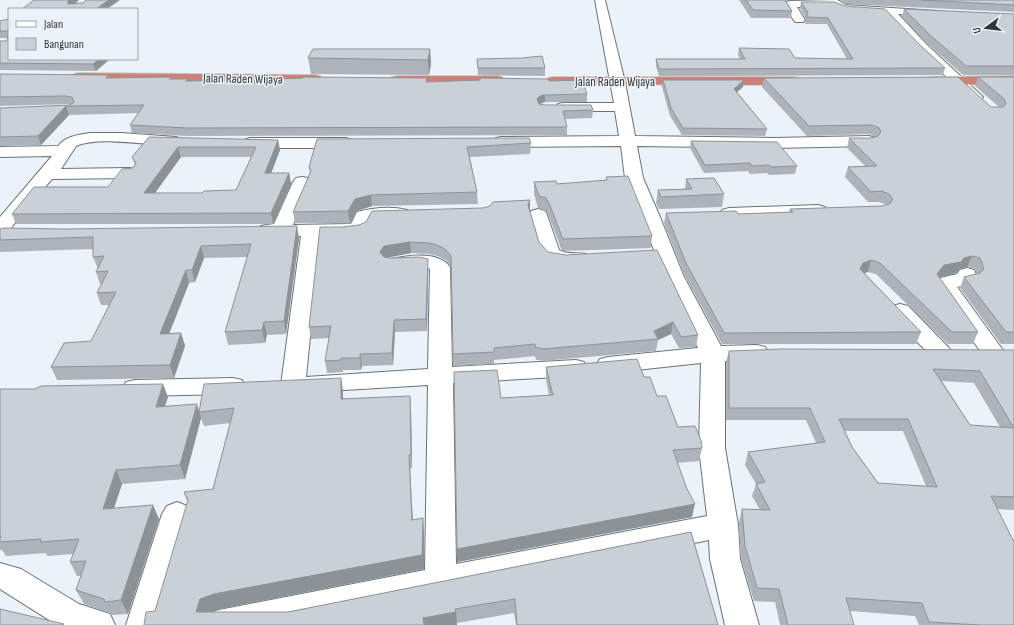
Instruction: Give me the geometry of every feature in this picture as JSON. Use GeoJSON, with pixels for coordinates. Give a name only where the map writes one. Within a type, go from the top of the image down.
{"type":"FeatureCollection","features":[{"type":"Feature","properties":{"kind":"highway","name":"Jalan Raden Wijaya"},"geometry":{"type":"LineString","coordinates":[[63,77],[325,79]]}},
{"type":"Feature","properties":{"kind":"highway"},"geometry":{"type":"LineString","coordinates":[[380,79],[507,80]]}},
{"type":"Feature","properties":{"kind":"highway"},"geometry":{"type":"LineString","coordinates":[[918,81],[1014,80]]}},
{"type":"Feature","properties":{"kind":"highway","name":"Jalan Raden Wijaya"},"geometry":{"type":"LineString","coordinates":[[539,81],[808,81]]}},
{"type":"Feature","properties":{"kind":"street"},"geometry":{"type":"LineString","coordinates":[[600,0],[618,82],[627,141],[636,182],[659,217],[666,254],[673,275],[713,354],[712,448],[723,525],[725,559],[742,625]]}},
{"type":"Feature","properties":{"kind":"street"},"geometry":{"type":"LineString","coordinates":[[799,20],[789,4],[833,2],[844,8],[944,14]]}},
{"type":"Feature","properties":{"kind":"street"},"geometry":{"type":"LineString","coordinates":[[886,10],[923,48],[988,107]]}},
{"type":"Feature","properties":{"kind":"street"},"geometry":{"type":"LineString","coordinates":[[545,108],[621,107]]}},
{"type":"Feature","properties":{"kind":"street"},"geometry":{"type":"LineString","coordinates":[[7,233],[1,230],[5,223],[59,160],[62,152],[70,143],[78,140],[96,138],[189,143]]}},
{"type":"Feature","properties":{"kind":"street"},"geometry":{"type":"LineString","coordinates":[[487,143],[627,141],[773,143],[869,141]]}},
{"type":"Feature","properties":{"kind":"street"},"geometry":{"type":"LineString","coordinates":[[237,143],[362,142]]}},
{"type":"Feature","properties":{"kind":"street"},"geometry":{"type":"LineString","coordinates":[[0,152],[62,152]]}},
{"type":"Feature","properties":{"kind":"street"},"geometry":{"type":"LineString","coordinates":[[47,174],[129,173]]}},
{"type":"Feature","properties":{"kind":"street"},"geometry":{"type":"LineString","coordinates":[[282,230],[302,182]]}},
{"type":"Feature","properties":{"kind":"street"},"geometry":{"type":"LineString","coordinates":[[714,215],[832,210]]}},
{"type":"Feature","properties":{"kind":"street"},"geometry":{"type":"LineString","coordinates":[[251,230],[354,230],[359,228],[364,216],[372,214],[420,213]]}},
{"type":"Feature","properties":{"kind":"street"},"geometry":{"type":"LineString","coordinates":[[538,215],[550,253],[555,258],[565,259],[596,257]]}},
{"type":"Feature","properties":{"kind":"street"},"geometry":{"type":"LineString","coordinates":[[294,385],[311,231]]}},
{"type":"Feature","properties":{"kind":"street"},"geometry":{"type":"LineString","coordinates":[[642,255],[666,254]]}},
{"type":"Feature","properties":{"kind":"street"},"geometry":{"type":"LineString","coordinates":[[394,263],[425,262],[436,264],[440,267],[441,580]]}},
{"type":"Feature","properties":{"kind":"street"},"geometry":{"type":"LineString","coordinates":[[967,274],[968,279],[947,282],[945,286],[1003,353]]}},
{"type":"Feature","properties":{"kind":"street"},"geometry":{"type":"LineString","coordinates":[[885,296],[941,352]]}},
{"type":"Feature","properties":{"kind":"street"},"geometry":{"type":"LineString","coordinates":[[111,389],[294,385],[441,377],[569,369],[713,354],[779,352]]}},
{"type":"Feature","properties":{"kind":"street"},"geometry":{"type":"LineString","coordinates":[[910,352],[1003,353]]}},
{"type":"Feature","properties":{"kind":"street"},"geometry":{"type":"LineString","coordinates":[[143,625],[177,514]]}},
{"type":"Feature","properties":{"kind":"street"},"geometry":{"type":"LineString","coordinates":[[218,625],[723,525]]}},
{"type":"Feature","properties":{"kind":"street"},"geometry":{"type":"LineString","coordinates":[[0,576],[10,579],[69,615],[98,625]]}},
{"type":"Feature","properties":{"kind":"building"},"geometry":{"type":"Polygon","coordinates":[[[34,0],[70,0],[68,1],[68,4],[83,3],[86,0],[109,0],[97,8],[23,8],[34,0]]]}},
{"type":"Feature","properties":{"kind":"building"},"geometry":{"type":"Polygon","coordinates":[[[746,0],[785,0],[792,11],[753,10],[746,0]]]}},
{"type":"Feature","properties":{"kind":"building"},"geometry":{"type":"Polygon","coordinates":[[[921,0],[1014,0],[1014,5],[921,0]]]}},
{"type":"Feature","properties":{"kind":"building"},"geometry":{"type":"Polygon","coordinates":[[[801,2],[834,2],[845,6],[885,9],[945,68],[659,69],[656,59],[745,59],[739,48],[789,49],[795,58],[853,59],[828,18],[806,17],[808,13],[801,2]]]}},
{"type":"Feature","properties":{"kind":"building"},"geometry":{"type":"Polygon","coordinates":[[[904,9],[1014,14],[1014,66],[966,66],[931,36],[904,9]]]}},
{"type":"Feature","properties":{"kind":"building"},"geometry":{"type":"Polygon","coordinates":[[[8,19],[8,31],[0,31],[0,21],[8,19]]]}},
{"type":"Feature","properties":{"kind":"building"},"geometry":{"type":"Polygon","coordinates":[[[8,31],[8,60],[98,60],[93,64],[0,63],[0,41],[7,41],[8,31]]]}},
{"type":"Feature","properties":{"kind":"building"},"geometry":{"type":"Polygon","coordinates":[[[313,49],[430,49],[428,60],[308,58],[313,49]]]}},
{"type":"Feature","properties":{"kind":"building"},"geometry":{"type":"Polygon","coordinates":[[[542,56],[545,68],[478,68],[477,59],[542,56]]]}},
{"type":"Feature","properties":{"kind":"building"},"geometry":{"type":"Polygon","coordinates":[[[0,74],[108,75],[106,78],[171,77],[169,79],[187,79],[186,81],[234,80],[232,83],[274,83],[276,79],[304,77],[427,78],[426,82],[480,80],[480,78],[548,79],[549,81],[582,80],[587,94],[545,95],[540,96],[537,99],[539,104],[545,105],[591,105],[593,110],[563,111],[567,127],[187,128],[130,125],[144,105],[66,106],[38,136],[0,137],[0,108],[70,105],[74,102],[72,97],[65,96],[0,97],[0,74]]]}},
{"type":"Feature","properties":{"kind":"building"},"geometry":{"type":"Polygon","coordinates":[[[958,77],[991,107],[1003,107],[1006,104],[1004,99],[978,77],[1014,77],[1014,332],[1006,332],[964,277],[980,273],[984,269],[980,258],[972,256],[964,258],[961,262],[944,265],[937,274],[978,332],[952,332],[880,263],[871,260],[863,263],[860,269],[921,332],[724,333],[686,263],[666,213],[736,211],[738,214],[793,212],[790,209],[882,206],[889,204],[893,199],[889,194],[882,191],[871,192],[848,167],[877,166],[849,138],[872,138],[878,136],[881,132],[879,128],[872,125],[809,126],[764,78],[958,77]]]}},
{"type":"Feature","properties":{"kind":"building"},"geometry":{"type":"Polygon","coordinates":[[[663,80],[744,80],[734,89],[767,129],[683,128],[671,108],[663,80]]]}},
{"type":"Feature","properties":{"kind":"building"},"geometry":{"type":"Polygon","coordinates":[[[149,137],[278,140],[265,173],[289,173],[271,213],[12,214],[34,187],[108,187],[122,169],[133,168],[136,163],[132,157],[149,137]],[[178,147],[144,193],[202,193],[204,191],[236,190],[256,147],[178,147]]]}},
{"type":"Feature","properties":{"kind":"building"},"geometry":{"type":"Polygon","coordinates":[[[529,138],[531,143],[467,147],[477,192],[371,195],[355,199],[348,211],[293,212],[311,171],[309,167],[317,139],[529,138]]]}},
{"type":"Feature","properties":{"kind":"building"},"geometry":{"type":"Polygon","coordinates":[[[691,141],[777,142],[797,166],[752,166],[750,163],[705,165],[691,141]]]}},
{"type":"Feature","properties":{"kind":"building"},"geometry":{"type":"Polygon","coordinates":[[[628,176],[652,236],[563,239],[549,203],[546,198],[539,196],[534,182],[556,181],[557,184],[607,180],[606,177],[628,176]]]}},
{"type":"Feature","properties":{"kind":"building"},"geometry":{"type":"Polygon","coordinates":[[[714,178],[724,194],[661,197],[658,190],[692,189],[686,179],[714,178]]]}},
{"type":"Feature","properties":{"kind":"building"},"geometry":{"type":"Polygon","coordinates":[[[530,200],[528,205],[539,242],[548,252],[566,255],[657,250],[698,335],[681,337],[673,322],[654,331],[658,339],[542,349],[536,348],[535,344],[494,348],[494,352],[453,354],[451,256],[445,249],[437,245],[410,242],[384,246],[380,252],[384,257],[390,258],[419,257],[428,259],[426,319],[394,320],[392,353],[360,354],[360,358],[341,358],[341,360],[325,361],[331,326],[309,327],[320,227],[359,225],[366,222],[372,211],[483,208],[490,206],[493,202],[530,200]]]}},
{"type":"Feature","properties":{"kind":"building"},"geometry":{"type":"Polygon","coordinates":[[[297,226],[284,321],[264,322],[262,330],[225,332],[251,244],[201,246],[192,270],[186,270],[160,334],[181,333],[170,365],[51,367],[64,343],[91,341],[116,292],[97,293],[108,271],[96,272],[104,256],[93,257],[93,237],[0,240],[0,229],[3,228],[64,229],[297,226]]]}},
{"type":"Feature","properties":{"kind":"building"},"geometry":{"type":"Polygon","coordinates":[[[782,349],[1014,350],[1014,428],[1014,497],[991,496],[1014,542],[1014,625],[929,622],[922,603],[846,598],[854,625],[788,625],[779,589],[757,588],[745,546],[742,509],[770,510],[756,484],[765,482],[748,452],[825,442],[810,408],[729,408],[729,351],[782,349]],[[933,369],[970,425],[1014,428],[980,371],[933,369]],[[839,419],[852,447],[878,483],[937,487],[908,419],[839,419]]]}},
{"type":"Feature","properties":{"kind":"building"},"geometry":{"type":"Polygon","coordinates":[[[637,359],[644,377],[650,377],[657,396],[666,396],[678,427],[695,426],[701,440],[702,448],[673,450],[687,489],[695,504],[457,549],[454,372],[497,370],[501,398],[553,395],[546,367],[637,359]]]}},
{"type":"Feature","properties":{"kind":"building"},"geometry":{"type":"Polygon","coordinates":[[[341,378],[341,399],[410,396],[411,454],[409,455],[412,520],[423,518],[422,555],[214,594],[200,599],[196,612],[288,612],[691,532],[718,625],[517,625],[515,599],[455,609],[456,612],[423,618],[424,625],[144,625],[146,612],[155,611],[188,500],[184,492],[213,489],[234,408],[199,412],[204,384],[341,378]]]}},
{"type":"Feature","properties":{"kind":"building"},"geometry":{"type":"Polygon","coordinates":[[[163,384],[156,407],[197,404],[180,465],[116,470],[103,509],[153,505],[121,600],[105,602],[104,599],[76,590],[86,561],[70,562],[79,539],[40,542],[41,539],[0,542],[0,389],[35,389],[41,386],[163,384]]]}},
{"type":"Feature","properties":{"kind":"building"},"geometry":{"type":"Polygon","coordinates":[[[0,609],[64,624],[0,625],[0,609]]]}}]}
